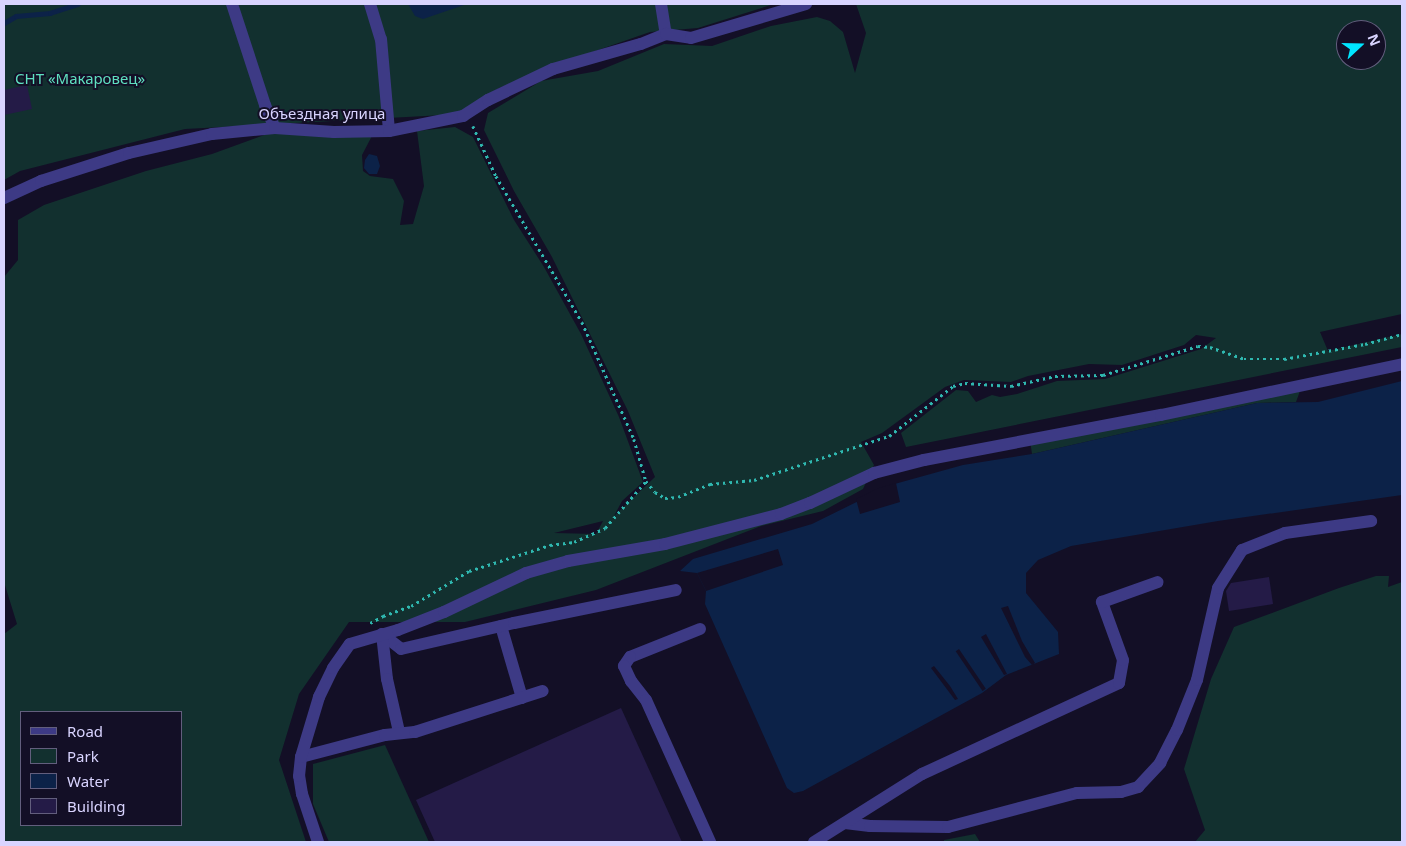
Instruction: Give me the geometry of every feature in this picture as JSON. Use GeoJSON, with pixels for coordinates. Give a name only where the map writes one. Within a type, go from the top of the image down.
{"type":"FeatureCollection","features":[{"type":"Feature","properties":{"kind":"street"},"geometry":{"type":"LineString","coordinates":[[232,4],[265,105],[276,128]]}},
{"type":"Feature","properties":{"kind":"street"},"geometry":{"type":"LineString","coordinates":[[370,4],[381,39],[389,131]]}},
{"type":"Feature","properties":{"kind":"street"},"geometry":{"type":"LineString","coordinates":[[661,4],[666,34],[691,38],[806,4]]}},
{"type":"Feature","properties":{"kind":"street","name":"Объездная улица"},"geometry":{"type":"LineString","coordinates":[[4,198],[41,181],[129,153],[212,134],[276,128],[334,132],[389,131],[464,116],[488,100],[553,69],[641,44],[666,34]]}},
{"type":"Feature","properties":{"kind":"street"},"geometry":{"type":"LineString","coordinates":[[318,842],[302,794],[299,776],[301,757],[309,724],[333,668],[350,644],[444,612],[526,573],[568,561],[665,544],[781,514],[882,471],[924,460],[1161,414],[1402,364]]}},
{"type":"Feature","properties":{"kind":"street"},"geometry":{"type":"LineString","coordinates":[[845,822],[870,826],[948,826],[1077,793],[1121,792],[1138,787],[1160,763],[1177,730],[1197,680],[1218,588],[1242,550],[1285,533],[1371,522]]}},
{"type":"Feature","properties":{"kind":"street"},"geometry":{"type":"LineString","coordinates":[[814,842],[922,774],[1119,683],[1123,660],[1102,602],[1158,582]]}},
{"type":"Feature","properties":{"kind":"street"},"geometry":{"type":"LineString","coordinates":[[382,634],[401,649],[501,626],[676,590]]}},
{"type":"Feature","properties":{"kind":"street"},"geometry":{"type":"LineString","coordinates":[[501,626],[522,698]]}},
{"type":"Feature","properties":{"kind":"street"},"geometry":{"type":"LineString","coordinates":[[700,629],[630,657],[624,666],[631,681],[646,700],[710,842]]}},
{"type":"Feature","properties":{"kind":"street"},"geometry":{"type":"LineString","coordinates":[[382,634],[387,679],[398,732]]}},
{"type":"Feature","properties":{"kind":"street"},"geometry":{"type":"LineString","coordinates":[[301,757],[398,732],[416,732],[544,691]]}},
{"type":"Feature","properties":{"kind":"path"},"geometry":{"type":"LineString","coordinates":[[464,116],[474,128],[496,176],[582,322],[634,439],[646,481],[655,492],[664,498],[678,497],[710,484],[754,480],[889,436],[953,386],[965,383],[1011,386],[1055,376],[1103,374],[1198,346],[1210,347],[1244,360],[1284,359],[1365,344],[1402,334]]}},
{"type":"Feature","properties":{"kind":"path"},"geometry":{"type":"LineString","coordinates":[[366,626],[383,616],[411,606],[469,570],[550,545],[574,542],[605,528],[646,481]]}},
{"type":"Feature","properties":{"kind":"green space","name":"СНТ «Макаровец»"},"geometry":{"type":"Polygon","coordinates":[[[4,4],[774,4],[698,28],[650,32],[578,57],[499,88],[462,114],[185,129],[20,171],[4,180],[4,4]]]}},
{"type":"Feature","properties":{"kind":"green space"},"geometry":{"type":"Polygon","coordinates":[[[856,4],[1402,4],[1402,314],[1320,332],[1328,351],[1402,334],[1402,347],[906,447],[901,433],[956,390],[968,391],[976,402],[992,395],[1000,397],[1017,394],[1057,381],[1105,379],[1201,349],[1216,338],[1196,335],[1184,345],[1122,365],[1089,364],[1028,376],[1011,382],[964,380],[945,387],[882,433],[861,442],[874,465],[863,489],[823,511],[761,526],[596,590],[465,622],[349,622],[299,694],[279,760],[306,842],[4,842],[4,634],[17,624],[4,582],[4,277],[18,260],[18,220],[44,205],[146,171],[212,154],[275,131],[373,134],[362,155],[363,171],[370,176],[393,179],[404,201],[400,225],[413,224],[424,186],[417,131],[455,127],[473,137],[514,220],[544,267],[581,334],[619,417],[643,482],[622,501],[614,516],[655,477],[628,411],[552,257],[514,191],[484,130],[488,113],[541,81],[598,71],[664,44],[712,46],[771,26],[817,17],[830,21],[843,32],[855,73],[866,33],[856,4]],[[603,521],[554,533],[596,534],[603,521]]]}},
{"type":"Feature","properties":{"kind":"green space"},"geometry":{"type":"Polygon","coordinates":[[[1300,391],[1296,402],[1257,403],[1032,454],[1030,440],[1300,391]]]}},
{"type":"Feature","properties":{"kind":"green space"},"geometry":{"type":"Polygon","coordinates":[[[1376,576],[1389,576],[1388,587],[1402,582],[1402,842],[1195,842],[1205,830],[1184,769],[1211,679],[1234,627],[1376,576]]]}},
{"type":"Feature","properties":{"kind":"green space"},"geometry":{"type":"Polygon","coordinates":[[[385,745],[429,842],[329,842],[313,804],[313,764],[385,745]]]}},
{"type":"Feature","properties":{"kind":"green space"},"geometry":{"type":"Polygon","coordinates":[[[975,834],[980,842],[944,842],[944,840],[975,834]]]}},
{"type":"Feature","properties":{"kind":"water"},"geometry":{"type":"Polygon","coordinates":[[[408,4],[467,4],[423,19],[415,16],[408,4]]]}},
{"type":"Feature","properties":{"kind":"water"},"geometry":{"type":"Polygon","coordinates":[[[369,154],[377,156],[380,166],[377,174],[369,174],[364,168],[365,160],[369,154]]]}},
{"type":"Feature","properties":{"kind":"water"},"geometry":{"type":"Polygon","coordinates":[[[1402,381],[1402,495],[1218,521],[1071,546],[1038,560],[1026,573],[1026,593],[1058,632],[1059,654],[1006,675],[982,693],[803,791],[794,793],[787,788],[705,604],[706,591],[697,573],[680,571],[693,559],[812,524],[891,485],[963,465],[1032,454],[1257,403],[1318,402],[1402,381]]]}},
{"type":"Feature","properties":{"kind":"pier"},"geometry":{"type":"Polygon","coordinates":[[[896,483],[900,502],[860,514],[856,499],[879,488],[896,483]]]}},
{"type":"Feature","properties":{"kind":"pier"},"geometry":{"type":"Polygon","coordinates":[[[778,549],[783,565],[706,591],[697,573],[778,549]]]}},
{"type":"Feature","properties":{"kind":"pier"},"geometry":{"type":"Polygon","coordinates":[[[1008,606],[1022,641],[1035,663],[1032,665],[1025,657],[1001,608],[1008,606]]]}},
{"type":"Feature","properties":{"kind":"pier"},"geometry":{"type":"Polygon","coordinates":[[[986,634],[1007,674],[1004,675],[981,637],[986,634]]]}},
{"type":"Feature","properties":{"kind":"pier"},"geometry":{"type":"Polygon","coordinates":[[[959,649],[986,689],[983,691],[956,651],[959,649]]]}},
{"type":"Feature","properties":{"kind":"pier"},"geometry":{"type":"Polygon","coordinates":[[[934,666],[958,699],[955,700],[931,668],[934,666]]]}},
{"type":"Feature","properties":{"kind":"building"},"geometry":{"type":"Polygon","coordinates":[[[27,85],[32,109],[4,115],[4,90],[27,85]]]}},
{"type":"Feature","properties":{"kind":"building"},"geometry":{"type":"Polygon","coordinates":[[[1269,577],[1273,604],[1229,611],[1226,591],[1231,583],[1269,577]]]}},
{"type":"Feature","properties":{"kind":"building"},"geometry":{"type":"Polygon","coordinates":[[[621,708],[682,842],[435,842],[416,800],[621,708]]]}},
{"type":"Feature","properties":{"kind":"waterway"},"geometry":{"type":"LineString","coordinates":[[4,23],[16,16],[50,13],[78,4]]}}]}
